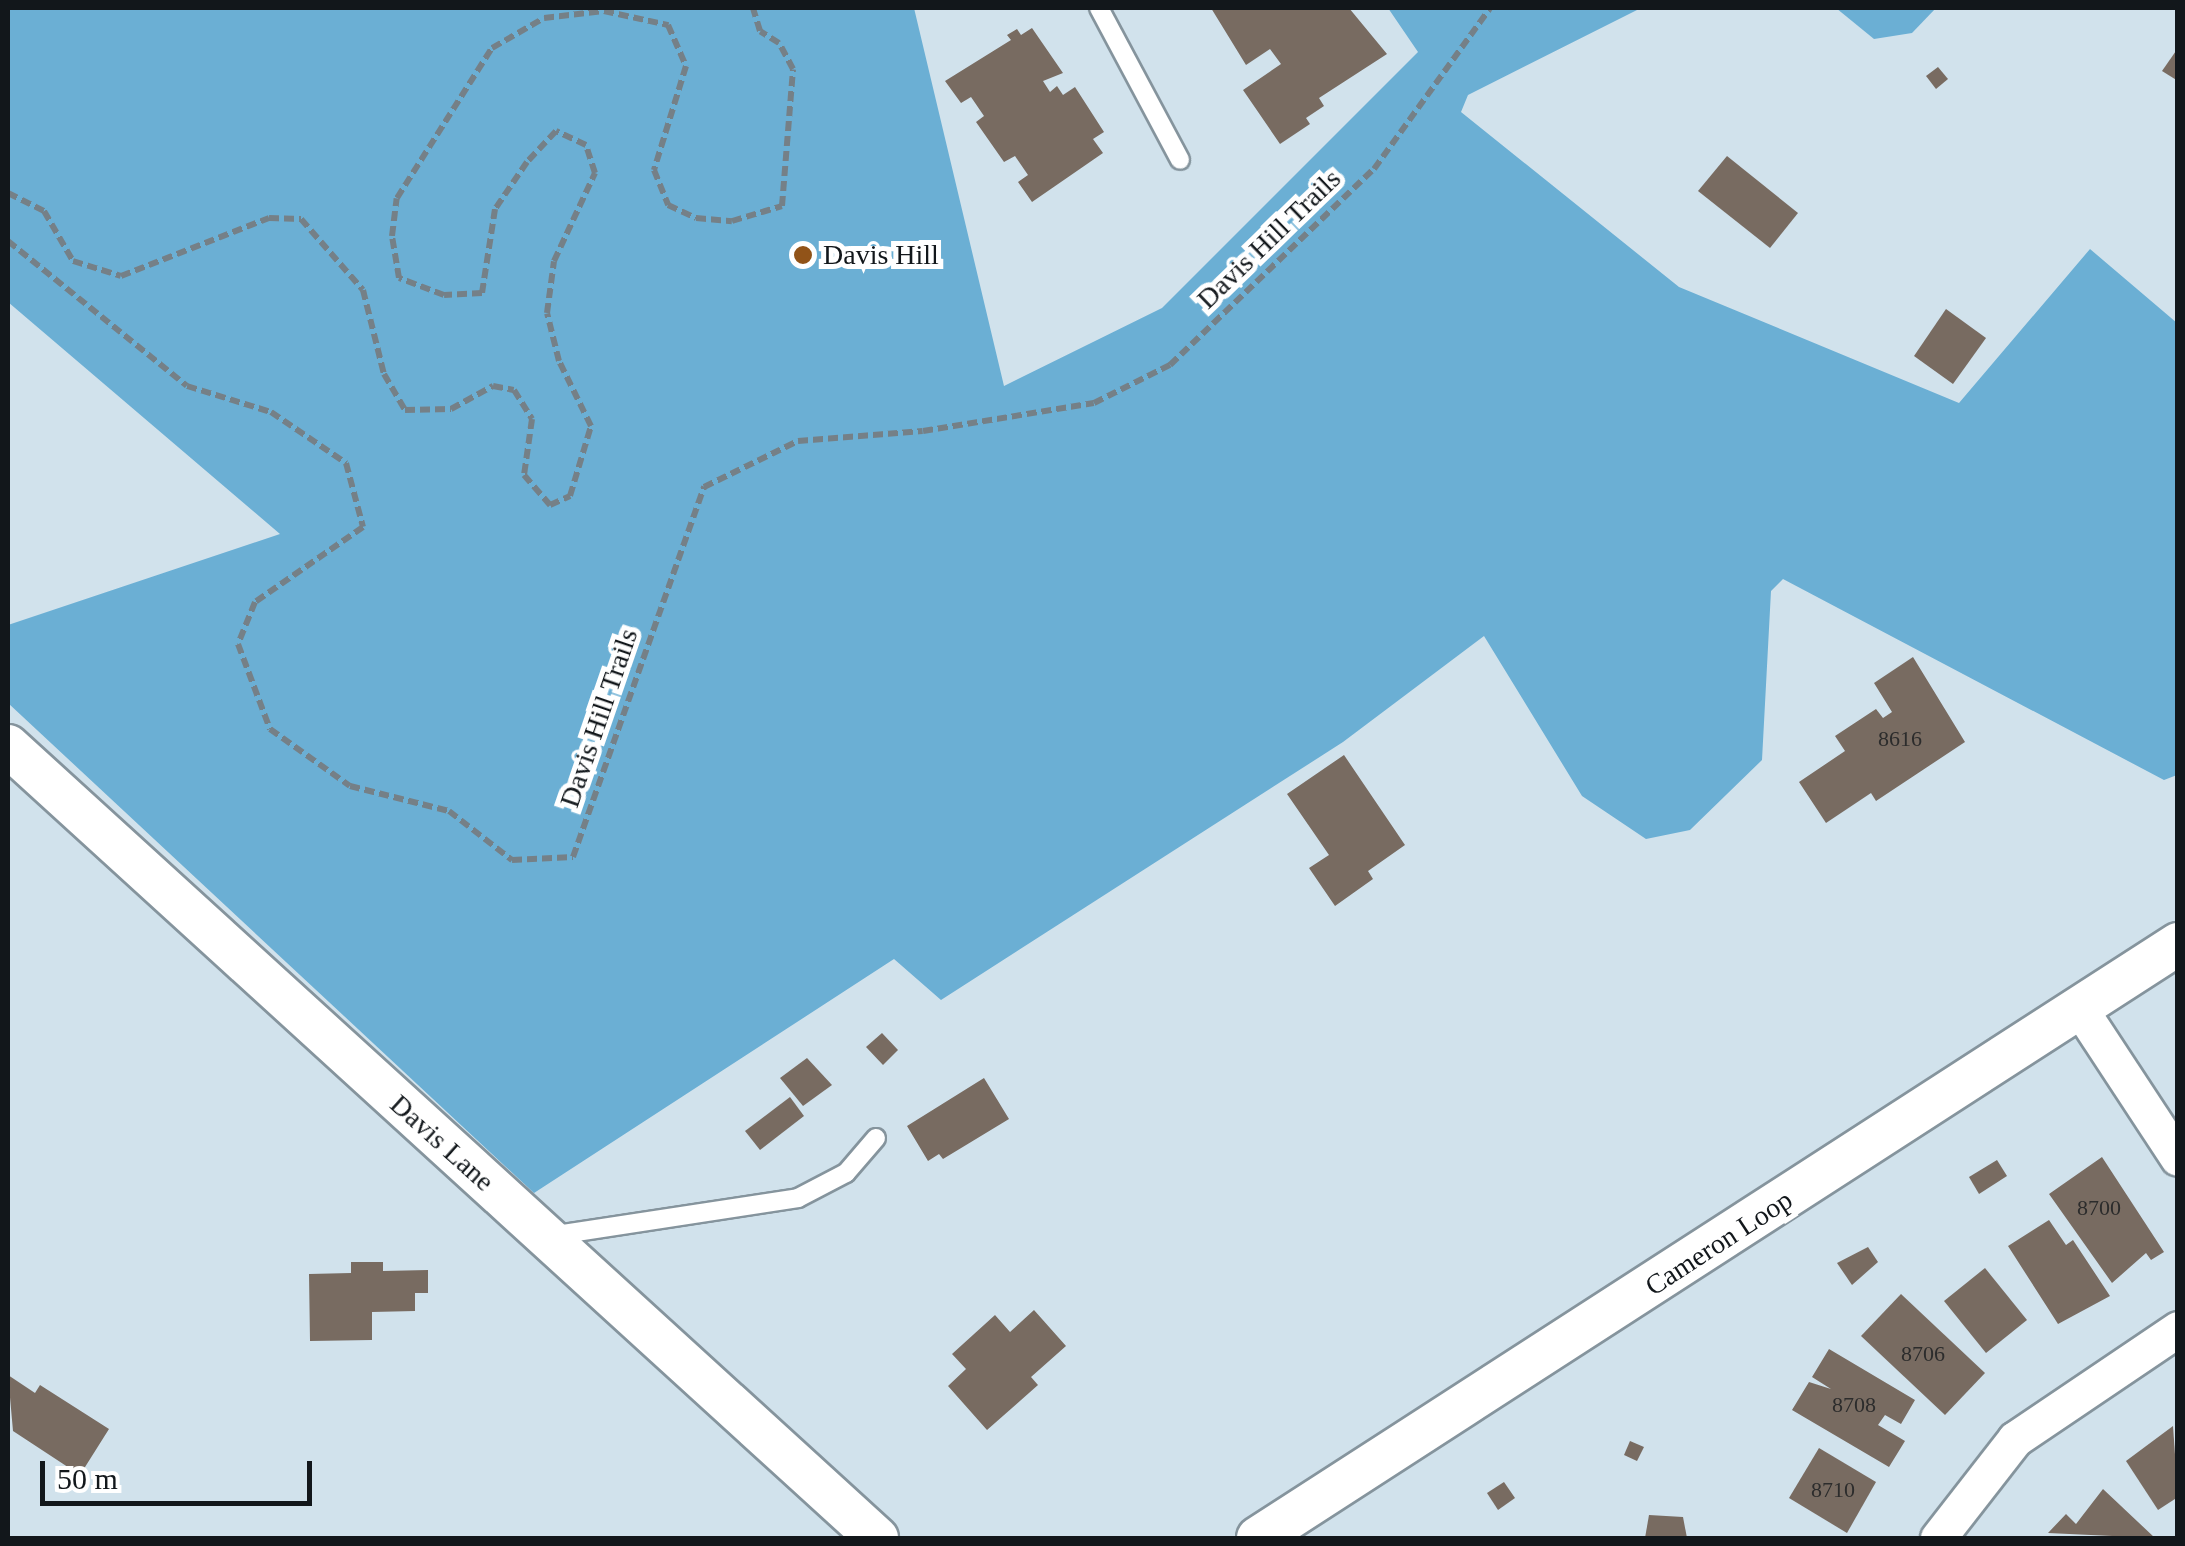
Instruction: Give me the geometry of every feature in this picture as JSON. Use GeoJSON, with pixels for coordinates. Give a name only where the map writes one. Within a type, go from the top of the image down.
{"type":"FeatureCollection","features":[{"type":"Feature","properties":{"kind":"street","name":"Davis Lane"},"geometry":{"type":"LineString","coordinates":[[8,746],[877,1538]]}},
{"type":"Feature","properties":{"kind":"street","name":"Cameron Loop"},"geometry":{"type":"LineString","coordinates":[[1258,1538],[2178,944]]}},
{"type":"Feature","properties":{"kind":"street"},"geometry":{"type":"LineString","coordinates":[[2080,1009],[2178,1158]]}},
{"type":"Feature","properties":{"kind":"street"},"geometry":{"type":"LineString","coordinates":[[1938,1538],[2014,1438],[2178,1329]]}},
{"type":"Feature","properties":{"kind":"lane"},"geometry":{"type":"LineString","coordinates":[[1099,8],[1180,160]]}},
{"type":"Feature","properties":{"kind":"lane"},"geometry":{"type":"LineString","coordinates":[[545,1236],[798,1198],[846,1173],[876,1138]]}},
{"type":"Feature","properties":{"kind":"path"},"geometry":{"type":"LineString","coordinates":[[8,193],[44,210],[73,261],[121,276],[269,218],[301,220],[363,290],[384,374],[405,410],[451,410],[493,386],[514,390],[532,419],[524,475],[550,505],[570,496],[591,426],[560,361],[548,313],[554,261],[595,173],[586,146],[556,131],[527,162],[495,209],[482,293],[444,296],[399,278],[392,236],[397,198],[492,48],[544,18],[604,11],[668,24],[686,66],[654,170],[668,205],[696,218],[732,221],[782,206],[793,69],[779,43],[760,32],[753,8]]}},
{"type":"Feature","properties":{"kind":"path","name":"Davis Hill Trails"},"geometry":{"type":"LineString","coordinates":[[8,241],[186,386],[271,412],[346,463],[363,527],[255,602],[238,644],[270,729],[350,786],[449,810],[512,860],[573,856],[704,487],[798,441],[923,431],[1094,403],[1170,365],[1374,170],[1490,8]]}},
{"type":"Feature","properties":{"kind":"shaded area"},"geometry":{"type":"Polygon","coordinates":[[[8,8],[914,8],[1004,386],[1162,308],[1418,52],[1388,8],[1641,8],[1468,95],[1461,112],[1679,287],[1959,403],[2090,249],[2177,323],[2177,775],[2164,780],[1783,579],[1771,591],[1762,760],[1690,830],[1646,839],[1582,796],[1484,636],[1343,742],[941,1000],[894,959],[534,1193],[8,703],[8,625],[280,534],[8,302],[8,8]]]}},
{"type":"Feature","properties":{"kind":"shaded area"},"geometry":{"type":"Polygon","coordinates":[[[1836,8],[1936,8],[1912,33],[1874,39],[1836,8]]]}},
{"type":"Feature","properties":{"kind":"building"},"geometry":{"type":"Polygon","coordinates":[[[1211,8],[1349,8],[1387,54],[1319,98],[1324,106],[1306,118],[1310,124],[1280,144],[1243,90],[1281,64],[1270,49],[1246,65],[1211,8]]]}},
{"type":"Feature","properties":{"kind":"building"},"geometry":{"type":"Polygon","coordinates":[[[1032,28],[1063,73],[1043,81],[1050,92],[1057,86],[1063,95],[1075,87],[1104,132],[1093,139],[1103,153],[1032,202],[1018,182],[1028,175],[1015,156],[1004,162],[976,122],[984,116],[971,97],[961,103],[945,81],[1011,40],[1007,35],[1017,29],[1021,35],[1032,28]]]}},
{"type":"Feature","properties":{"kind":"building"},"geometry":{"type":"Polygon","coordinates":[[[2178,48],[2178,81],[2162,71],[2178,48]]]}},
{"type":"Feature","properties":{"kind":"building"},"geometry":{"type":"Polygon","coordinates":[[[1938,67],[1948,79],[1936,89],[1926,76],[1938,67]]]}},
{"type":"Feature","properties":{"kind":"building"},"geometry":{"type":"Polygon","coordinates":[[[1727,156],[1798,213],[1770,248],[1698,191],[1727,156]]]}},
{"type":"Feature","properties":{"kind":"building"},"geometry":{"type":"Polygon","coordinates":[[[1946,309],[1986,338],[1953,384],[1914,356],[1946,309]]]}},
{"type":"Feature","properties":{"kind":"building"},"geometry":{"type":"Polygon","coordinates":[[[1913,657],[1965,742],[1876,801],[1871,793],[1826,823],[1799,782],[1845,751],[1835,736],[1876,709],[1883,718],[1892,712],[1874,683],[1913,657]]]}},
{"type":"Feature","properties":{"kind":"building"},"geometry":{"type":"Polygon","coordinates":[[[1344,755],[1405,845],[1368,871],[1373,879],[1335,906],[1309,868],[1329,855],[1287,794],[1344,755]]]}},
{"type":"Feature","properties":{"kind":"building"},"geometry":{"type":"Polygon","coordinates":[[[882,1033],[898,1050],[883,1065],[866,1047],[882,1033]]]}},
{"type":"Feature","properties":{"kind":"building"},"geometry":{"type":"Polygon","coordinates":[[[807,1058],[832,1085],[803,1106],[780,1078],[807,1058]]]}},
{"type":"Feature","properties":{"kind":"building"},"geometry":{"type":"Polygon","coordinates":[[[984,1078],[1009,1119],[943,1159],[939,1154],[928,1161],[907,1126],[984,1078]]]}},
{"type":"Feature","properties":{"kind":"building"},"geometry":{"type":"Polygon","coordinates":[[[790,1097],[804,1116],[760,1150],[745,1131],[790,1097]]]}},
{"type":"Feature","properties":{"kind":"building"},"geometry":{"type":"Polygon","coordinates":[[[2102,1157],[2164,1252],[2151,1260],[2146,1253],[2112,1283],[2049,1194],[2102,1157]]]}},
{"type":"Feature","properties":{"kind":"building"},"geometry":{"type":"Polygon","coordinates":[[[1997,1160],[2007,1176],[1979,1194],[1969,1177],[1997,1160]]]}},
{"type":"Feature","properties":{"kind":"building"},"geometry":{"type":"Polygon","coordinates":[[[2049,1220],[2066,1245],[2073,1240],[2110,1296],[2058,1324],[2008,1246],[2049,1220]]]}},
{"type":"Feature","properties":{"kind":"building"},"geometry":{"type":"Polygon","coordinates":[[[1868,1247],[1878,1262],[1852,1285],[1837,1263],[1868,1247]]]}},
{"type":"Feature","properties":{"kind":"building"},"geometry":{"type":"Polygon","coordinates":[[[351,1262],[383,1262],[383,1271],[428,1270],[428,1293],[415,1293],[415,1311],[372,1312],[372,1340],[310,1341],[309,1274],[351,1273],[351,1262]]]}},
{"type":"Feature","properties":{"kind":"building"},"geometry":{"type":"Polygon","coordinates":[[[1985,1268],[2027,1320],[1986,1353],[1944,1301],[1985,1268]]]}},
{"type":"Feature","properties":{"kind":"building"},"geometry":{"type":"Polygon","coordinates":[[[1901,1294],[1985,1373],[1945,1415],[1861,1336],[1901,1294]]]}},
{"type":"Feature","properties":{"kind":"building"},"geometry":{"type":"Polygon","coordinates":[[[1034,1310],[1066,1346],[1031,1377],[1038,1385],[987,1430],[948,1386],[966,1369],[952,1354],[995,1315],[1010,1332],[1034,1310]]]}},
{"type":"Feature","properties":{"kind":"building"},"geometry":{"type":"Polygon","coordinates":[[[1829,1349],[1915,1400],[1901,1424],[1885,1415],[1878,1425],[1905,1441],[1889,1467],[1792,1410],[1809,1382],[1831,1389],[1812,1377],[1829,1349]]]}},
{"type":"Feature","properties":{"kind":"building"},"geometry":{"type":"Polygon","coordinates":[[[8,1375],[35,1393],[40,1385],[109,1429],[80,1475],[13,1431],[8,1375]]]}},
{"type":"Feature","properties":{"kind":"building"},"geometry":{"type":"Polygon","coordinates":[[[2173,1426],[2178,1497],[2158,1510],[2126,1461],[2173,1426]]]}},
{"type":"Feature","properties":{"kind":"building"},"geometry":{"type":"Polygon","coordinates":[[[1630,1441],[1644,1447],[1637,1461],[1624,1455],[1630,1441]]]}},
{"type":"Feature","properties":{"kind":"building"},"geometry":{"type":"Polygon","coordinates":[[[1819,1448],[1876,1482],[1847,1533],[1789,1498],[1819,1448]]]}},
{"type":"Feature","properties":{"kind":"building"},"geometry":{"type":"Polygon","coordinates":[[[1504,1482],[1515,1498],[1498,1510],[1487,1493],[1504,1482]]]}},
{"type":"Feature","properties":{"kind":"building"},"geometry":{"type":"Polygon","coordinates":[[[2103,1489],[2155,1538],[2048,1533],[2066,1514],[2076,1524],[2103,1489]]]}},
{"type":"Feature","properties":{"kind":"building"},"geometry":{"type":"Polygon","coordinates":[[[1649,1515],[1683,1517],[1687,1538],[1645,1538],[1649,1515]]]}},
{"type":"Feature","properties":{"kind":"place","name":"Davis Hill"},"geometry":{"type":"Point","coordinates":[803,255]}}]}
